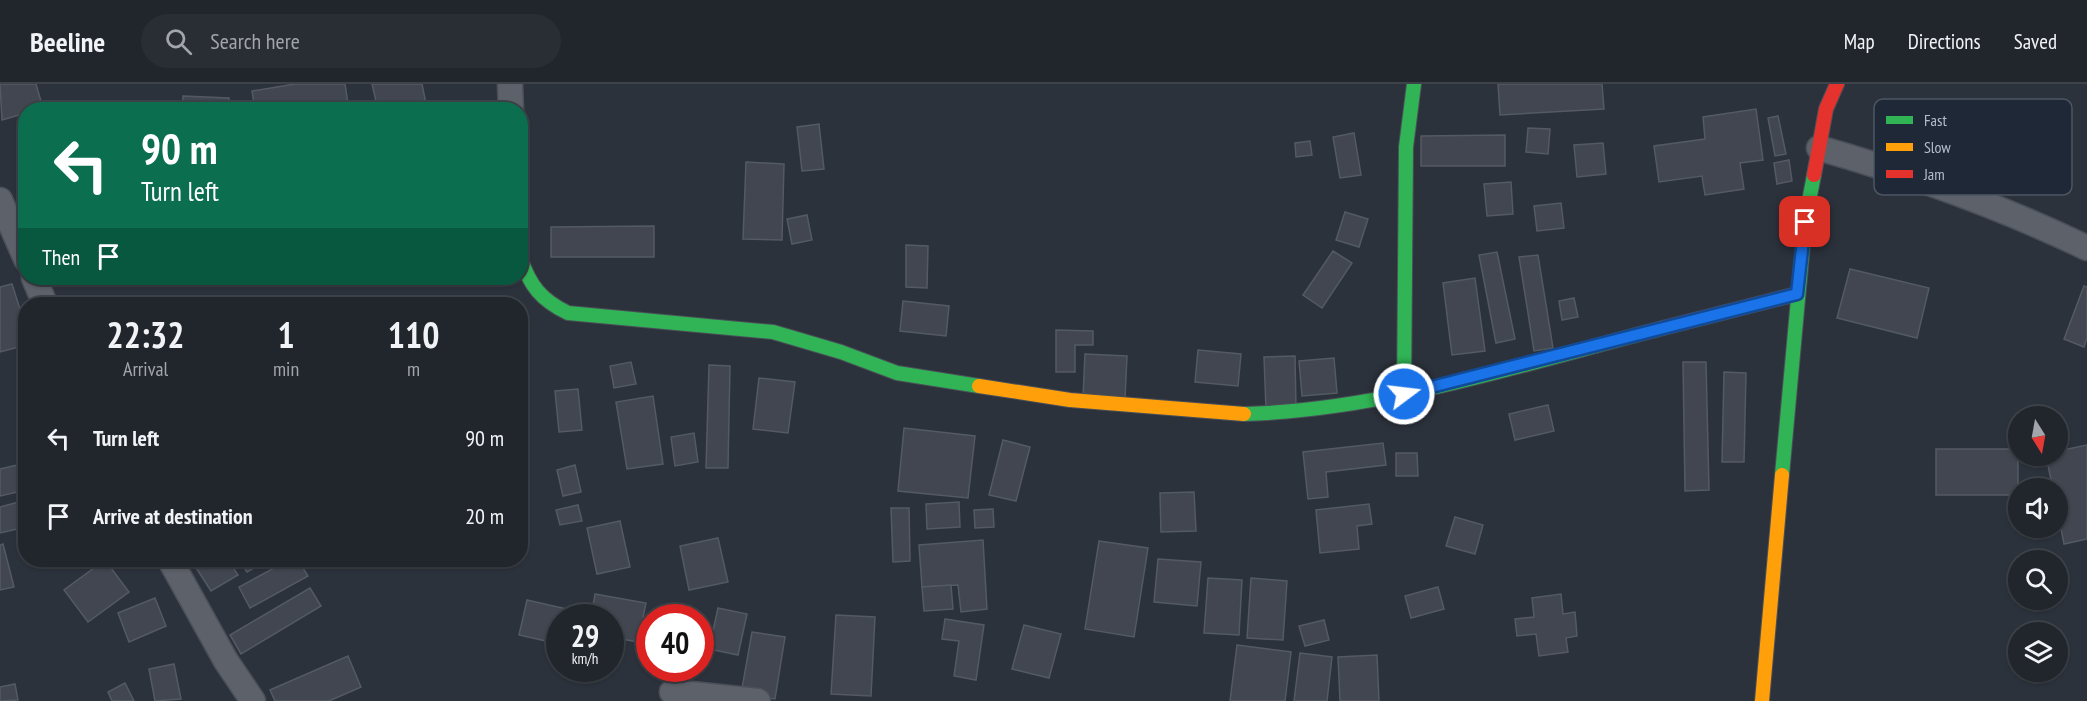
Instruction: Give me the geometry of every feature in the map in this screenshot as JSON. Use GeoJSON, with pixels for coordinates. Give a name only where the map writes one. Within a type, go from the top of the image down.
{"type":"FeatureCollection","features":[{"type":"Feature","properties":{"kind":"street"},"geometry":{"type":"LineString","coordinates":[[510,84],[511,102]]}},
{"type":"Feature","properties":{"kind":"street"},"geometry":{"type":"LineString","coordinates":[[1404,394],[1406,147],[1414,84]]}},
{"type":"Feature","properties":{"kind":"street"},"geometry":{"type":"LineString","coordinates":[[1762,701],[1805,222],[1826,109],[1837,84]]}},
{"type":"Feature","properties":{"kind":"street"},"geometry":{"type":"LineString","coordinates":[[1819,148],[1874,164]]}},
{"type":"Feature","properties":{"kind":"street"},"geometry":{"type":"LineString","coordinates":[[1967,195],[2087,248]]}},
{"type":"Feature","properties":{"kind":"street"},"geometry":{"type":"LineString","coordinates":[[0,200],[18,241]]}},
{"type":"Feature","properties":{"kind":"street"},"geometry":{"type":"LineString","coordinates":[[528,282],[546,303],[568,313],[773,332],[841,352],[897,373],[1047,397],[1240,414],[1325,409],[1404,394],[1797,294]]}},
{"type":"Feature","properties":{"kind":"street"},"geometry":{"type":"LineString","coordinates":[[174,567],[226,661],[254,701]]}},
{"type":"Feature","properties":{"kind":"street"},"geometry":{"type":"LineString","coordinates":[[672,692],[758,701]]}},
{"type":"Feature","properties":{"kind":"building"},"geometry":{"type":"Polygon","coordinates":[[[0,84],[36,84],[41,102],[18,102],[18,115],[2,120],[0,84]]]}},
{"type":"Feature","properties":{"kind":"building"},"geometry":{"type":"Polygon","coordinates":[[[295,84],[345,84],[348,102],[254,102],[252,91],[295,84]]]}},
{"type":"Feature","properties":{"kind":"building"},"geometry":{"type":"Polygon","coordinates":[[[372,84],[422,84],[426,102],[376,102],[372,84]]]}},
{"type":"Feature","properties":{"kind":"building"},"geometry":{"type":"Polygon","coordinates":[[[1498,84],[1602,84],[1604,109],[1500,115],[1498,84]]]}},
{"type":"Feature","properties":{"kind":"building"},"geometry":{"type":"Polygon","coordinates":[[[183,96],[229,98],[229,102],[183,102],[183,96]]]}},
{"type":"Feature","properties":{"kind":"building"},"geometry":{"type":"Polygon","coordinates":[[[1756,109],[1763,160],[1740,163],[1744,189],[1705,195],[1702,176],[1659,182],[1654,146],[1705,139],[1703,117],[1756,109]]]}},
{"type":"Feature","properties":{"kind":"building"},"geometry":{"type":"Polygon","coordinates":[[[1778,116],[1786,154],[1775,156],[1768,118],[1778,116]]]}},
{"type":"Feature","properties":{"kind":"building"},"geometry":{"type":"Polygon","coordinates":[[[819,124],[824,169],[802,171],[797,127],[819,124]]]}},
{"type":"Feature","properties":{"kind":"building"},"geometry":{"type":"Polygon","coordinates":[[[1528,128],[1550,129],[1548,154],[1526,152],[1528,128]]]}},
{"type":"Feature","properties":{"kind":"building"},"geometry":{"type":"Polygon","coordinates":[[[1354,133],[1361,175],[1340,178],[1333,137],[1354,133]]]}},
{"type":"Feature","properties":{"kind":"building"},"geometry":{"type":"Polygon","coordinates":[[[1505,135],[1505,166],[1421,166],[1421,136],[1505,135]]]}},
{"type":"Feature","properties":{"kind":"building"},"geometry":{"type":"Polygon","coordinates":[[[1310,141],[1312,155],[1296,157],[1295,143],[1310,141]]]}},
{"type":"Feature","properties":{"kind":"building"},"geometry":{"type":"Polygon","coordinates":[[[1603,143],[1606,174],[1577,177],[1574,145],[1603,143]]]}},
{"type":"Feature","properties":{"kind":"building"},"geometry":{"type":"Polygon","coordinates":[[[1789,160],[1792,181],[1777,184],[1774,163],[1789,160]]]}},
{"type":"Feature","properties":{"kind":"building"},"geometry":{"type":"Polygon","coordinates":[[[746,162],[784,164],[782,240],[743,239],[746,162]]]}},
{"type":"Feature","properties":{"kind":"building"},"geometry":{"type":"Polygon","coordinates":[[[1511,182],[1513,214],[1487,216],[1484,184],[1511,182]]]}},
{"type":"Feature","properties":{"kind":"building"},"geometry":{"type":"Polygon","coordinates":[[[1561,203],[1564,228],[1537,231],[1534,206],[1561,203]]]}},
{"type":"Feature","properties":{"kind":"building"},"geometry":{"type":"Polygon","coordinates":[[[1345,212],[1368,219],[1359,247],[1336,240],[1345,212]]]}},
{"type":"Feature","properties":{"kind":"building"},"geometry":{"type":"Polygon","coordinates":[[[807,215],[812,240],[792,244],[787,219],[807,215]]]}},
{"type":"Feature","properties":{"kind":"building"},"geometry":{"type":"Polygon","coordinates":[[[654,226],[654,257],[551,257],[551,227],[654,226]]]}},
{"type":"Feature","properties":{"kind":"building"},"geometry":{"type":"Polygon","coordinates":[[[906,245],[928,246],[927,288],[906,287],[906,245]]]}},
{"type":"Feature","properties":{"kind":"building"},"geometry":{"type":"Polygon","coordinates":[[[1333,251],[1352,263],[1322,308],[1303,295],[1333,251]]]}},
{"type":"Feature","properties":{"kind":"building"},"geometry":{"type":"Polygon","coordinates":[[[1497,252],[1515,339],[1496,343],[1479,255],[1497,252]]]}},
{"type":"Feature","properties":{"kind":"building"},"geometry":{"type":"Polygon","coordinates":[[[1538,255],[1553,348],[1534,351],[1519,257],[1538,255]]]}},
{"type":"Feature","properties":{"kind":"building"},"geometry":{"type":"Polygon","coordinates":[[[1850,269],[1929,288],[1917,338],[1837,318],[1850,269]]]}},
{"type":"Feature","properties":{"kind":"building"},"geometry":{"type":"Polygon","coordinates":[[[1475,278],[1485,351],[1452,355],[1443,283],[1475,278]]]}},
{"type":"Feature","properties":{"kind":"building"},"geometry":{"type":"Polygon","coordinates":[[[12,284],[18,303],[18,347],[0,352],[0,287],[12,284]]]}},
{"type":"Feature","properties":{"kind":"building"},"geometry":{"type":"Polygon","coordinates":[[[2084,286],[2087,287],[2087,338],[2084,347],[2064,339],[2084,286]]]}},
{"type":"Feature","properties":{"kind":"building"},"geometry":{"type":"Polygon","coordinates":[[[1574,298],[1578,317],[1562,320],[1559,301],[1574,298]]]}},
{"type":"Feature","properties":{"kind":"building"},"geometry":{"type":"Polygon","coordinates":[[[903,301],[949,306],[946,336],[900,331],[903,301]]]}},
{"type":"Feature","properties":{"kind":"building"},"geometry":{"type":"Polygon","coordinates":[[[1056,330],[1093,331],[1093,345],[1075,345],[1075,372],[1056,372],[1056,330]]]}},
{"type":"Feature","properties":{"kind":"building"},"geometry":{"type":"Polygon","coordinates":[[[1198,350],[1241,354],[1238,386],[1195,382],[1198,350]]]}},
{"type":"Feature","properties":{"kind":"building"},"geometry":{"type":"Polygon","coordinates":[[[1085,354],[1127,356],[1125,399],[1083,397],[1085,354]]]}},
{"type":"Feature","properties":{"kind":"building"},"geometry":{"type":"Polygon","coordinates":[[[1295,356],[1296,408],[1266,409],[1264,357],[1295,356]]]}},
{"type":"Feature","properties":{"kind":"building"},"geometry":{"type":"Polygon","coordinates":[[[1334,358],[1337,393],[1302,396],[1299,361],[1334,358]]]}},
{"type":"Feature","properties":{"kind":"building"},"geometry":{"type":"Polygon","coordinates":[[[631,362],[636,384],[614,388],[610,366],[631,362]]]}},
{"type":"Feature","properties":{"kind":"building"},"geometry":{"type":"Polygon","coordinates":[[[1683,362],[1706,362],[1709,490],[1685,491],[1683,362]]]}},
{"type":"Feature","properties":{"kind":"building"},"geometry":{"type":"Polygon","coordinates":[[[709,365],[730,366],[728,468],[706,468],[709,365]]]}},
{"type":"Feature","properties":{"kind":"building"},"geometry":{"type":"Polygon","coordinates":[[[1724,372],[1746,373],[1744,462],[1722,462],[1724,372]]]}},
{"type":"Feature","properties":{"kind":"building"},"geometry":{"type":"Polygon","coordinates":[[[759,378],[795,382],[788,433],[753,429],[759,378]]]}},
{"type":"Feature","properties":{"kind":"building"},"geometry":{"type":"Polygon","coordinates":[[[578,389],[582,430],[559,432],[555,391],[578,389]]]}},
{"type":"Feature","properties":{"kind":"building"},"geometry":{"type":"Polygon","coordinates":[[[653,396],[663,464],[627,469],[616,402],[653,396]]]}},
{"type":"Feature","properties":{"kind":"building"},"geometry":{"type":"Polygon","coordinates":[[[1548,405],[1554,431],[1515,440],[1509,414],[1548,405]]]}},
{"type":"Feature","properties":{"kind":"building"},"geometry":{"type":"Polygon","coordinates":[[[904,428],[975,436],[968,498],[898,491],[904,428]]]}},
{"type":"Feature","properties":{"kind":"building"},"geometry":{"type":"Polygon","coordinates":[[[694,433],[698,462],[675,466],[671,437],[694,433]]]}},
{"type":"Feature","properties":{"kind":"building"},"geometry":{"type":"Polygon","coordinates":[[[1003,440],[1030,447],[1016,501],[989,495],[1003,440]]]}},
{"type":"Feature","properties":{"kind":"building"},"geometry":{"type":"Polygon","coordinates":[[[1383,443],[1386,465],[1326,472],[1328,497],[1308,499],[1303,452],[1383,443]]]}},
{"type":"Feature","properties":{"kind":"building"},"geometry":{"type":"Polygon","coordinates":[[[2087,445],[2087,539],[2064,544],[2063,538],[2068,538],[2068,478],[2051,478],[2048,466],[2068,466],[2068,449],[2087,445]]]}},
{"type":"Feature","properties":{"kind":"building"},"geometry":{"type":"Polygon","coordinates":[[[1936,449],[2008,449],[2008,466],[2018,466],[2018,478],[2008,478],[2008,495],[1936,495],[1936,449]]]}},
{"type":"Feature","properties":{"kind":"building"},"geometry":{"type":"Polygon","coordinates":[[[1396,453],[1417,453],[1418,476],[1396,476],[1396,453]]]}},
{"type":"Feature","properties":{"kind":"building"},"geometry":{"type":"Polygon","coordinates":[[[18,465],[18,492],[0,496],[0,469],[18,465]]]}},
{"type":"Feature","properties":{"kind":"building"},"geometry":{"type":"Polygon","coordinates":[[[575,465],[581,492],[563,496],[557,470],[575,465]]]}},
{"type":"Feature","properties":{"kind":"building"},"geometry":{"type":"Polygon","coordinates":[[[1194,492],[1196,531],[1161,532],[1160,493],[1194,492]]]}},
{"type":"Feature","properties":{"kind":"building"},"geometry":{"type":"Polygon","coordinates":[[[18,502],[18,529],[0,533],[0,507],[18,502]]]}},
{"type":"Feature","properties":{"kind":"building"},"geometry":{"type":"Polygon","coordinates":[[[959,502],[960,527],[927,529],[926,504],[959,502]]]}},
{"type":"Feature","properties":{"kind":"building"},"geometry":{"type":"Polygon","coordinates":[[[1369,504],[1372,524],[1357,526],[1359,549],[1320,553],[1316,510],[1369,504]]]}},
{"type":"Feature","properties":{"kind":"building"},"geometry":{"type":"Polygon","coordinates":[[[578,505],[582,521],[560,525],[556,510],[578,505]]]}},
{"type":"Feature","properties":{"kind":"building"},"geometry":{"type":"Polygon","coordinates":[[[891,508],[909,508],[910,561],[893,562],[891,508]]]}},
{"type":"Feature","properties":{"kind":"building"},"geometry":{"type":"Polygon","coordinates":[[[993,509],[994,527],[975,528],[974,510],[993,509]]]}},
{"type":"Feature","properties":{"kind":"building"},"geometry":{"type":"Polygon","coordinates":[[[1455,517],[1483,525],[1475,554],[1446,546],[1455,517]]]}},
{"type":"Feature","properties":{"kind":"building"},"geometry":{"type":"Polygon","coordinates":[[[620,521],[630,567],[597,574],[587,528],[620,521]]]}},
{"type":"Feature","properties":{"kind":"building"},"geometry":{"type":"Polygon","coordinates":[[[718,538],[728,582],[689,590],[680,546],[718,538]]]}},
{"type":"Feature","properties":{"kind":"building"},"geometry":{"type":"Polygon","coordinates":[[[983,540],[987,609],[961,612],[958,585],[922,587],[919,545],[983,540]]]}},
{"type":"Feature","properties":{"kind":"building"},"geometry":{"type":"Polygon","coordinates":[[[1099,541],[1148,548],[1134,637],[1085,629],[1099,541]]]}},
{"type":"Feature","properties":{"kind":"building"},"geometry":{"type":"Polygon","coordinates":[[[3,544],[14,587],[0,590],[0,545],[3,544]]]}},
{"type":"Feature","properties":{"kind":"building"},"geometry":{"type":"Polygon","coordinates":[[[1158,559],[1201,562],[1197,606],[1154,602],[1158,559]]]}},
{"type":"Feature","properties":{"kind":"building"},"geometry":{"type":"Polygon","coordinates":[[[95,567],[110,567],[129,592],[88,622],[64,590],[95,567]]]}},
{"type":"Feature","properties":{"kind":"building"},"geometry":{"type":"Polygon","coordinates":[[[196,567],[233,567],[238,575],[211,591],[196,567]]]}},
{"type":"Feature","properties":{"kind":"building"},"geometry":{"type":"Polygon","coordinates":[[[244,567],[256,567],[247,572],[244,567]]]}},
{"type":"Feature","properties":{"kind":"building"},"geometry":{"type":"Polygon","coordinates":[[[276,567],[302,567],[308,576],[250,608],[239,587],[276,567]]]}},
{"type":"Feature","properties":{"kind":"building"},"geometry":{"type":"Polygon","coordinates":[[[1208,578],[1242,580],[1239,635],[1204,633],[1208,578]]]}},
{"type":"Feature","properties":{"kind":"building"},"geometry":{"type":"Polygon","coordinates":[[[1251,578],[1287,581],[1283,640],[1247,638],[1251,578]]]}},
{"type":"Feature","properties":{"kind":"building"},"geometry":{"type":"Polygon","coordinates":[[[951,585],[953,609],[924,611],[922,587],[951,585]]]}},
{"type":"Feature","properties":{"kind":"building"},"geometry":{"type":"Polygon","coordinates":[[[1438,587],[1444,609],[1411,618],[1405,596],[1438,587]]]}},
{"type":"Feature","properties":{"kind":"building"},"geometry":{"type":"Polygon","coordinates":[[[310,588],[321,606],[241,654],[230,635],[310,588]]]}},
{"type":"Feature","properties":{"kind":"building"},"geometry":{"type":"Polygon","coordinates":[[[595,594],[646,603],[636,604],[636,642],[624,640],[624,604],[593,604],[595,594]]]}},
{"type":"Feature","properties":{"kind":"building"},"geometry":{"type":"Polygon","coordinates":[[[1561,594],[1563,614],[1575,612],[1577,636],[1566,638],[1568,652],[1539,656],[1536,634],[1517,636],[1515,619],[1534,617],[1532,598],[1561,594]]]}},
{"type":"Feature","properties":{"kind":"building"},"geometry":{"type":"Polygon","coordinates":[[[155,598],[166,626],[129,642],[118,613],[155,598]]]}},
{"type":"Feature","properties":{"kind":"building"},"geometry":{"type":"Polygon","coordinates":[[[527,600],[546,604],[546,641],[519,635],[527,600]]]}},
{"type":"Feature","properties":{"kind":"building"},"geometry":{"type":"Polygon","coordinates":[[[718,608],[747,614],[738,655],[714,650],[714,626],[718,608]]]}},
{"type":"Feature","properties":{"kind":"building"},"geometry":{"type":"Polygon","coordinates":[[[836,615],[875,617],[871,696],[831,694],[836,615]]]}},
{"type":"Feature","properties":{"kind":"building"},"geometry":{"type":"Polygon","coordinates":[[[945,619],[984,625],[976,680],[954,676],[959,641],[942,639],[945,619]]]}},
{"type":"Feature","properties":{"kind":"building"},"geometry":{"type":"Polygon","coordinates":[[[1324,620],[1329,640],[1305,646],[1299,626],[1324,620]]]}},
{"type":"Feature","properties":{"kind":"building"},"geometry":{"type":"Polygon","coordinates":[[[1024,625],[1061,634],[1049,678],[1012,669],[1024,625]]]}},
{"type":"Feature","properties":{"kind":"building"},"geometry":{"type":"Polygon","coordinates":[[[752,632],[785,637],[775,699],[741,694],[752,632]]]}},
{"type":"Feature","properties":{"kind":"building"},"geometry":{"type":"Polygon","coordinates":[[[1237,645],[1291,652],[1285,701],[1230,701],[1237,645]]]}},
{"type":"Feature","properties":{"kind":"building"},"geometry":{"type":"Polygon","coordinates":[[[1300,653],[1332,657],[1327,701],[1294,701],[1300,653]]]}},
{"type":"Feature","properties":{"kind":"building"},"geometry":{"type":"Polygon","coordinates":[[[1377,655],[1379,701],[1340,701],[1338,657],[1377,655]]]}},
{"type":"Feature","properties":{"kind":"building"},"geometry":{"type":"Polygon","coordinates":[[[348,656],[361,687],[329,701],[275,701],[270,690],[348,656]]]}},
{"type":"Feature","properties":{"kind":"building"},"geometry":{"type":"Polygon","coordinates":[[[174,664],[181,699],[155,701],[149,669],[174,664]]]}},
{"type":"Feature","properties":{"kind":"building"},"geometry":{"type":"Polygon","coordinates":[[[125,683],[134,701],[112,701],[108,692],[125,683]]]}},
{"type":"Feature","properties":{"kind":"building"},"geometry":{"type":"Polygon","coordinates":[[[15,684],[18,700],[0,701],[0,687],[15,684]]]}},
{"type":"Feature","properties":{"kind":"traffic: fast"},"geometry":{"type":"LineString","coordinates":[[1404,394],[1406,147],[1414,84]]}},
{"type":"Feature","properties":{"kind":"traffic: fast"},"geometry":{"type":"LineString","coordinates":[[1782,475],[1805,222],[1814,175]]}},
{"type":"Feature","properties":{"kind":"traffic: fast"},"geometry":{"type":"LineString","coordinates":[[528,276],[544,297],[568,313],[773,332],[841,352],[897,373],[979,386]]}},
{"type":"Feature","properties":{"kind":"traffic: fast"},"geometry":{"type":"LineString","coordinates":[[1244,414],[1297,411],[1403,394],[1508,370],[1663,328]]}},
{"type":"Feature","properties":{"kind":"traffic: slow"},"geometry":{"type":"LineString","coordinates":[[979,386],[1070,400],[1244,414]]}},
{"type":"Feature","properties":{"kind":"traffic: slow"},"geometry":{"type":"LineString","coordinates":[[1762,701],[1782,475]]}},
{"type":"Feature","properties":{"kind":"traffic: jam"},"geometry":{"type":"LineString","coordinates":[[1814,175],[1826,109],[1837,84]]}},
{"type":"Feature","properties":{"kind":"traffic: jam"},"geometry":{"type":"LineString","coordinates":[[1663,328],[1797,294]]}},
{"type":"Feature","properties":{"kind":"route"},"geometry":{"type":"LineString","coordinates":[[1404,394],[1797,294],[1805,222]]}}]}
